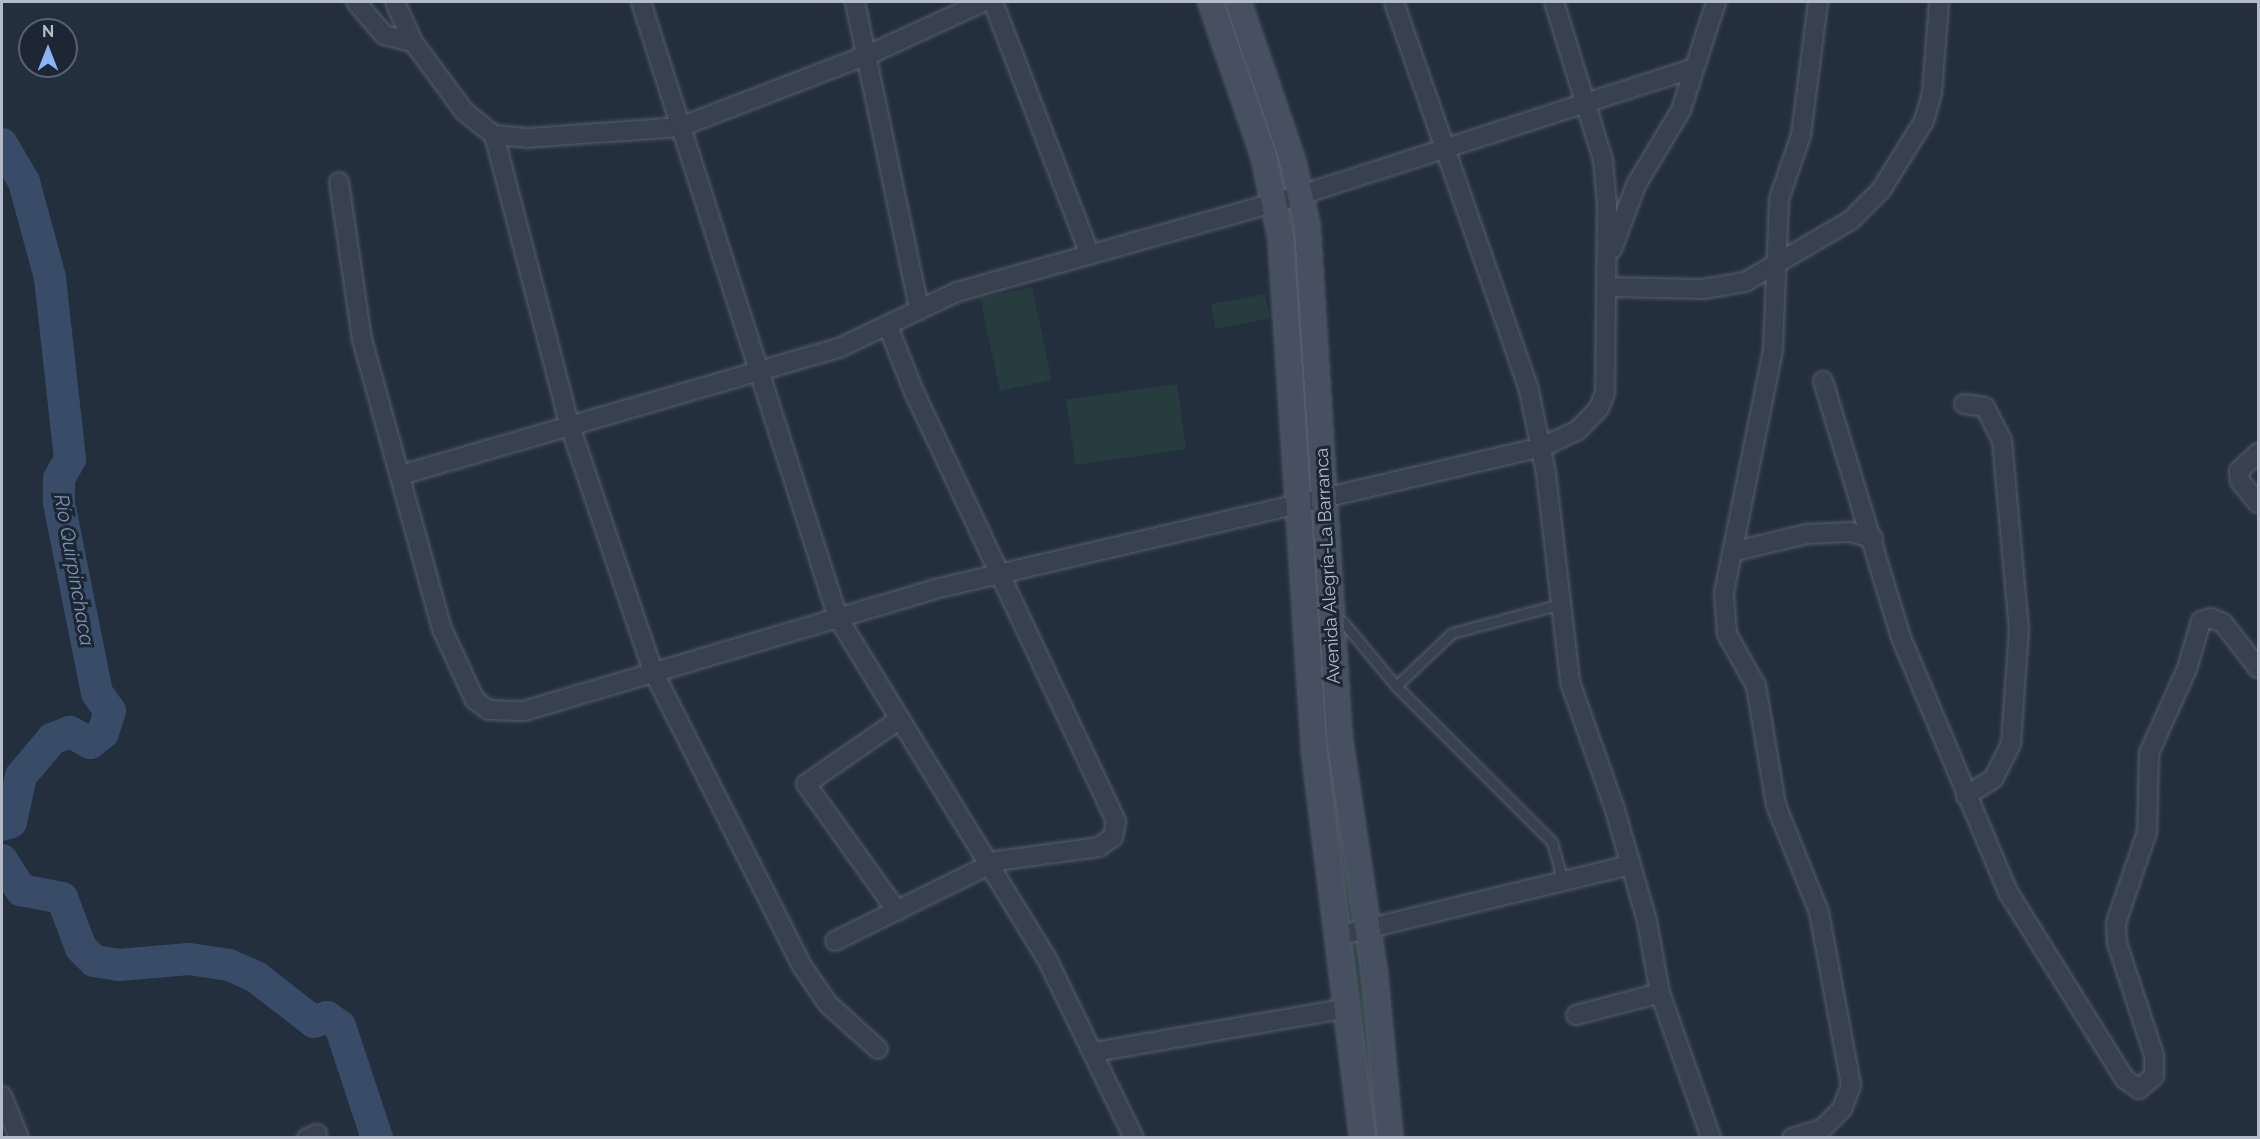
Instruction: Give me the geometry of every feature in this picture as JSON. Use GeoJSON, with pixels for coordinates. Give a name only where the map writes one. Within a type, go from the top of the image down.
{"type":"FeatureCollection","features":[{"type":"Feature","properties":{"kind":"main road","name":"Avenida Alegría-La Barranca"},"geometry":{"type":"LineString","coordinates":[[1210,2],[1275,198],[1315,754],[1341,935],[1363,1137]]}},
{"type":"Feature","properties":{"kind":"main road","name":"Avenida Alegría-La Barranca"},"geometry":{"type":"LineString","coordinates":[[1238,2],[1301,195],[1313,280],[1330,617],[1344,781],[1368,929],[1390,1137]]}},
{"type":"Feature","properties":{"kind":"street"},"geometry":{"type":"LineString","coordinates":[[356,2],[384,35],[413,42]]}},
{"type":"Feature","properties":{"kind":"street"},"geometry":{"type":"LineString","coordinates":[[394,2],[413,42],[464,111],[494,135],[527,138],[680,127],[868,55],[983,2]]}},
{"type":"Feature","properties":{"kind":"street"},"geometry":{"type":"LineString","coordinates":[[641,2],[838,618],[987,866],[1046,957],[1134,1137]]}},
{"type":"Feature","properties":{"kind":"street"},"geometry":{"type":"LineString","coordinates":[[855,2],[868,55],[919,309]]}},
{"type":"Feature","properties":{"kind":"street"},"geometry":{"type":"LineString","coordinates":[[993,2],[1090,255]]}},
{"type":"Feature","properties":{"kind":"street"},"geometry":{"type":"LineString","coordinates":[[1394,2],[1443,150],[1518,353],[1542,447],[1570,682],[1630,865],[1660,993],[1712,1137]]}},
{"type":"Feature","properties":{"kind":"street"},"geometry":{"type":"LineString","coordinates":[[339,182],[354,301],[442,629],[475,700],[498,712],[524,711],[653,671],[1001,572],[1542,447],[1576,431],[1599,408],[1607,369],[1608,259],[1603,160],[1554,2]]}},
{"type":"Feature","properties":{"kind":"street"},"geometry":{"type":"LineString","coordinates":[[1608,259],[1636,185],[1681,110],[1716,2]]}},
{"type":"Feature","properties":{"kind":"street"},"geometry":{"type":"LineString","coordinates":[[1792,1137],[1822,1129],[1842,1109],[1851,1085],[1820,912],[1776,805],[1756,686],[1727,634],[1724,593],[1773,350],[1779,199],[1801,135],[1818,2]]}},
{"type":"Feature","properties":{"kind":"street"},"geometry":{"type":"LineString","coordinates":[[1608,287],[1703,289],[1745,282],[1777,267],[1851,220],[1873,197],[1924,121],[1932,93],[1939,2]]}},
{"type":"Feature","properties":{"kind":"street"},"geometry":{"type":"LineString","coordinates":[[401,476],[839,348],[957,292],[1090,255],[1275,198],[1301,195],[1694,68]]}},
{"type":"Feature","properties":{"kind":"street"},"geometry":{"type":"LineString","coordinates":[[494,135],[570,426],[653,671],[802,966],[828,1004],[878,1049]]}},
{"type":"Feature","properties":{"kind":"street"},"geometry":{"type":"LineString","coordinates":[[835,941],[987,866],[1011,857],[1099,847],[1113,837],[1116,821],[1001,572],[914,392],[888,326]]}},
{"type":"Feature","properties":{"kind":"street"},"geometry":{"type":"LineString","coordinates":[[1823,381],[1874,538],[1900,635],[2008,892],[2053,969],[2125,1079],[2139,1089],[2149,1085],[2154,1055],[2117,943],[2116,923],[2146,832],[2149,753],[2187,669],[2201,621],[2211,618],[2223,623],[2259,668]]}},
{"type":"Feature","properties":{"kind":"street"},"geometry":{"type":"LineString","coordinates":[[1964,404],[1985,407],[2002,440],[2019,629],[2011,744],[1993,779],[1966,796]]}},
{"type":"Feature","properties":{"kind":"street"},"geometry":{"type":"LineString","coordinates":[[2259,453],[2240,471],[2240,481],[2259,503]]}},
{"type":"Feature","properties":{"kind":"street"},"geometry":{"type":"LineString","coordinates":[[1732,552],[1807,534],[1850,532],[1874,538]]}},
{"type":"Feature","properties":{"kind":"street"},"geometry":{"type":"LineString","coordinates":[[897,911],[806,784],[900,719]]}},
{"type":"Feature","properties":{"kind":"street"},"geometry":{"type":"LineString","coordinates":[[1341,935],[1630,865]]}},
{"type":"Feature","properties":{"kind":"street"},"geometry":{"type":"LineString","coordinates":[[1576,1015],[1660,993]]}},
{"type":"Feature","properties":{"kind":"street"},"geometry":{"type":"LineString","coordinates":[[1094,1052],[1350,1008]]}},
{"type":"Feature","properties":{"kind":"street"},"geometry":{"type":"LineString","coordinates":[[2,1096],[19,1137]]}},
{"type":"Feature","properties":{"kind":"lane"},"geometry":{"type":"LineString","coordinates":[[1396,686],[1452,633],[1562,604]]}},
{"type":"Feature","properties":{"kind":"lane"},"geometry":{"type":"LineString","coordinates":[[1330,617],[1343,622],[1396,686],[1552,842],[1563,882]]}},
{"type":"Feature","properties":{"kind":"green space"},"geometry":{"type":"Polygon","coordinates":[[[1300,227],[1315,487],[1306,488],[1289,228],[1300,227]]]}},
{"type":"Feature","properties":{"kind":"green space"},"geometry":{"type":"Polygon","coordinates":[[[1032,287],[1052,380],[1000,391],[980,298],[1032,287]]]}},
{"type":"Feature","properties":{"kind":"green space"},"geometry":{"type":"Polygon","coordinates":[[[1265,294],[1270,319],[1216,329],[1211,304],[1265,294]]]}},
{"type":"Feature","properties":{"kind":"green space"},"geometry":{"type":"Polygon","coordinates":[[[1177,384],[1186,449],[1075,465],[1066,400],[1177,384]]]}},
{"type":"Feature","properties":{"kind":"green space"},"geometry":{"type":"Polygon","coordinates":[[[1305,522],[1315,522],[1357,921],[1346,924],[1331,826],[1305,522]]]}},
{"type":"Feature","properties":{"kind":"green space"},"geometry":{"type":"Polygon","coordinates":[[[1360,944],[1384,1137],[1374,1138],[1350,945],[1360,944]]]}},
{"type":"Feature","properties":{"kind":"waterway","name":"Río Quirpinchaca"},"geometry":{"type":"LineString","coordinates":[[2,144],[24,182],[50,278],[70,459],[59,479],[59,503],[97,693],[110,711],[103,733],[90,743],[70,732],[52,739],[21,776],[11,822],[2,825]]}},
{"type":"Feature","properties":{"kind":"waterway","name":"Río Quirpinchaca"},"geometry":{"type":"LineString","coordinates":[[2,860],[21,890],[62,898],[81,948],[94,961],[119,965],[189,959],[229,965],[256,977],[314,1022],[327,1017],[340,1026],[377,1138]]}}]}
